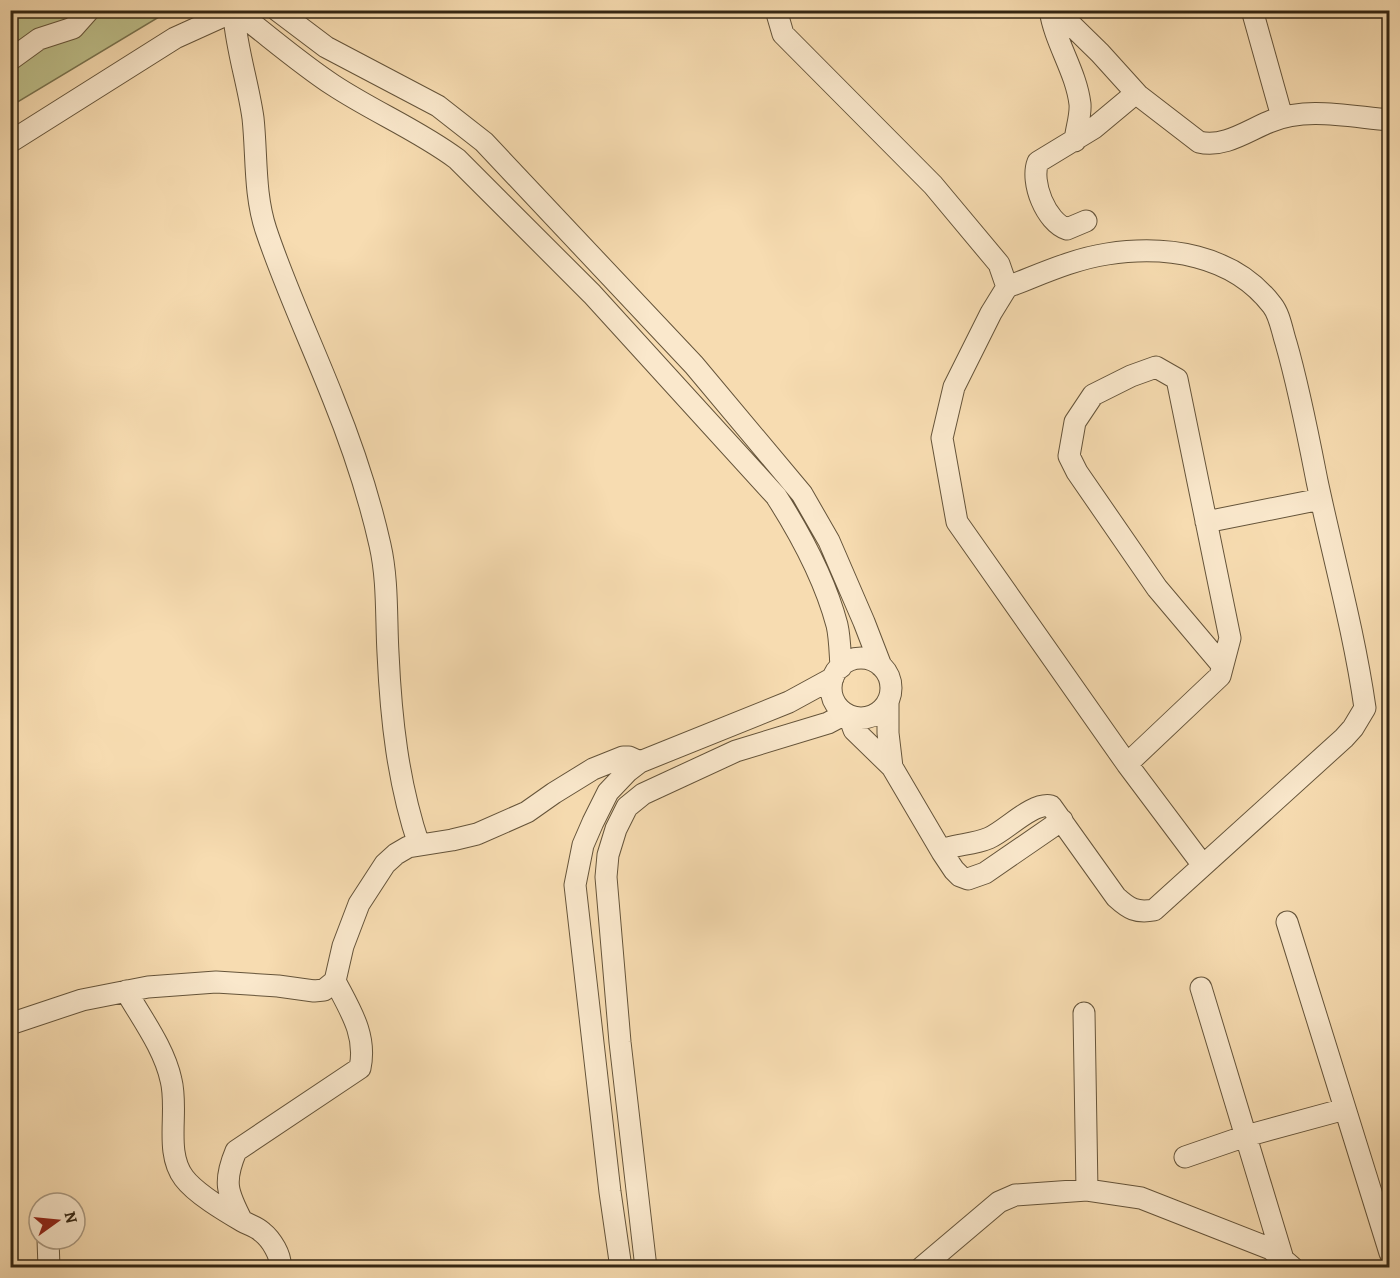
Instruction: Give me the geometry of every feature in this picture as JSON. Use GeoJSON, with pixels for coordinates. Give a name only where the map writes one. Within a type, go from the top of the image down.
{"type":"FeatureCollection","features":[{"type":"Feature","properties":{"kind":"street"},"geometry":{"type":"LineString","coordinates":[[10,60],[39,39],[73,28],[89,10]]}},
{"type":"Feature","properties":{"kind":"street"},"geometry":{"type":"LineString","coordinates":[[175,38],[198,10]]}},
{"type":"Feature","properties":{"kind":"street"},"geometry":{"type":"LineString","coordinates":[[277,10],[326,47],[438,106],[484,142],[694,365],[802,494],[817,518],[890,682],[891,692],[888,701],[882,710],[872,716],[861,718],[847,715],[736,751],[643,794],[627,807],[616,829],[608,855],[606,877],[620,1042],[646,1268]]}},
{"type":"Feature","properties":{"kind":"street"},"geometry":{"type":"LineString","coordinates":[[776,10],[783,34],[933,185],[999,264],[1007,287]]}},
{"type":"Feature","properties":{"kind":"street"},"geometry":{"type":"LineString","coordinates":[[1050,10],[1053,29],[1078,94],[1080,107],[1075,141]]}},
{"type":"Feature","properties":{"kind":"street"},"geometry":{"type":"LineString","coordinates":[[1056,10],[1100,53],[1136,93],[1199,142],[1210,145],[1236,137],[1282,117],[1298,114],[1389,120]]}},
{"type":"Feature","properties":{"kind":"street"},"geometry":{"type":"LineString","coordinates":[[1252,10],[1282,117]]}},
{"type":"Feature","properties":{"kind":"street"},"geometry":{"type":"LineString","coordinates":[[10,142],[175,38],[235,13]]}},
{"type":"Feature","properties":{"kind":"street"},"geometry":{"type":"LineString","coordinates":[[235,13],[333,85],[412,129],[457,159],[592,294],[776,496],[795,525],[837,627],[837,672],[832,694],[839,708],[847,715],[854,730],[892,767],[942,852],[960,876],[968,879],[976,878],[1011,857],[1062,820]]}},
{"type":"Feature","properties":{"kind":"street"},"geometry":{"type":"LineString","coordinates":[[235,13],[236,44],[249,88],[257,188],[265,228],[334,401],[369,502],[381,547],[385,575],[392,717],[407,808],[419,845]]}},
{"type":"Feature","properties":{"kind":"street"},"geometry":{"type":"LineString","coordinates":[[1086,221],[1071,228],[1061,227],[1043,203],[1036,178],[1038,162],[1094,128],[1136,93]]}},
{"type":"Feature","properties":{"kind":"street"},"geometry":{"type":"LineString","coordinates":[[942,852],[953,846],[988,838],[1039,807],[1051,806],[1100,876],[1129,909],[1141,912],[1154,910],[1202,864],[1344,738],[1365,708],[1293,367],[1273,305],[1243,277],[1200,257],[1160,250],[1106,254],[1065,265],[1007,287],[991,313],[954,387],[942,438],[957,522],[1127,764],[1202,864]]}},
{"type":"Feature","properties":{"kind":"street"},"geometry":{"type":"LineString","coordinates":[[1127,764],[1220,676],[1230,638],[1178,379],[1156,367],[1131,376],[1094,395],[1074,422],[1069,456],[1077,472],[1157,588],[1222,665]]}},
{"type":"Feature","properties":{"kind":"street"},"geometry":{"type":"LineString","coordinates":[[1206,522],[1321,499]]}},
{"type":"Feature","properties":{"kind":"street"},"geometry":{"type":"LineString","coordinates":[[621,1268],[610,1192],[575,885],[583,845],[608,792],[640,762],[789,702],[854,659],[861,658],[881,666]]}},
{"type":"Feature","properties":{"kind":"street"},"geometry":{"type":"LineString","coordinates":[[888,701],[888,733],[892,767]]}},
{"type":"Feature","properties":{"kind":"street"},"geometry":{"type":"LineString","coordinates":[[10,1024],[82,1000],[158,986],[216,982],[324,990],[335,981],[343,946],[359,904],[385,864],[408,847],[477,834],[527,812],[554,792],[593,769],[623,757],[640,762]]}},
{"type":"Feature","properties":{"kind":"street"},"geometry":{"type":"LineString","coordinates":[[1287,922],[1389,1253]]}},
{"type":"Feature","properties":{"kind":"street"},"geometry":{"type":"LineString","coordinates":[[243,1222],[228,1186],[228,1170],[236,1151],[360,1068],[363,1054],[361,1039],[351,1012],[335,981]]}},
{"type":"Feature","properties":{"kind":"street"},"geometry":{"type":"LineString","coordinates":[[1201,987],[1246,1136],[1288,1263]]}},
{"type":"Feature","properties":{"kind":"street"},"geometry":{"type":"LineString","coordinates":[[126,991],[159,1048],[171,1080],[174,1100],[174,1158],[178,1169],[190,1185],[243,1222],[260,1230],[270,1240],[280,1263],[279,1268]]}},
{"type":"Feature","properties":{"kind":"street"},"geometry":{"type":"LineString","coordinates":[[1084,1013],[1087,1190]]}},
{"type":"Feature","properties":{"kind":"street"},"geometry":{"type":"LineString","coordinates":[[1185,1157],[1246,1136],[1345,1109]]}},
{"type":"Feature","properties":{"kind":"street"},"geometry":{"type":"LineString","coordinates":[[921,1268],[999,1202],[1015,1195],[1087,1190],[1141,1198],[1270,1250],[1288,1263]]}},
{"type":"Feature","properties":{"kind":"street"},"geometry":{"type":"LineString","coordinates":[[48,1251],[49,1268]]}},
{"type":"Feature","properties":{"kind":"green space"},"geometry":{"type":"Polygon","coordinates":[[[11,11],[169,11],[11,106],[11,11]]]}}]}
